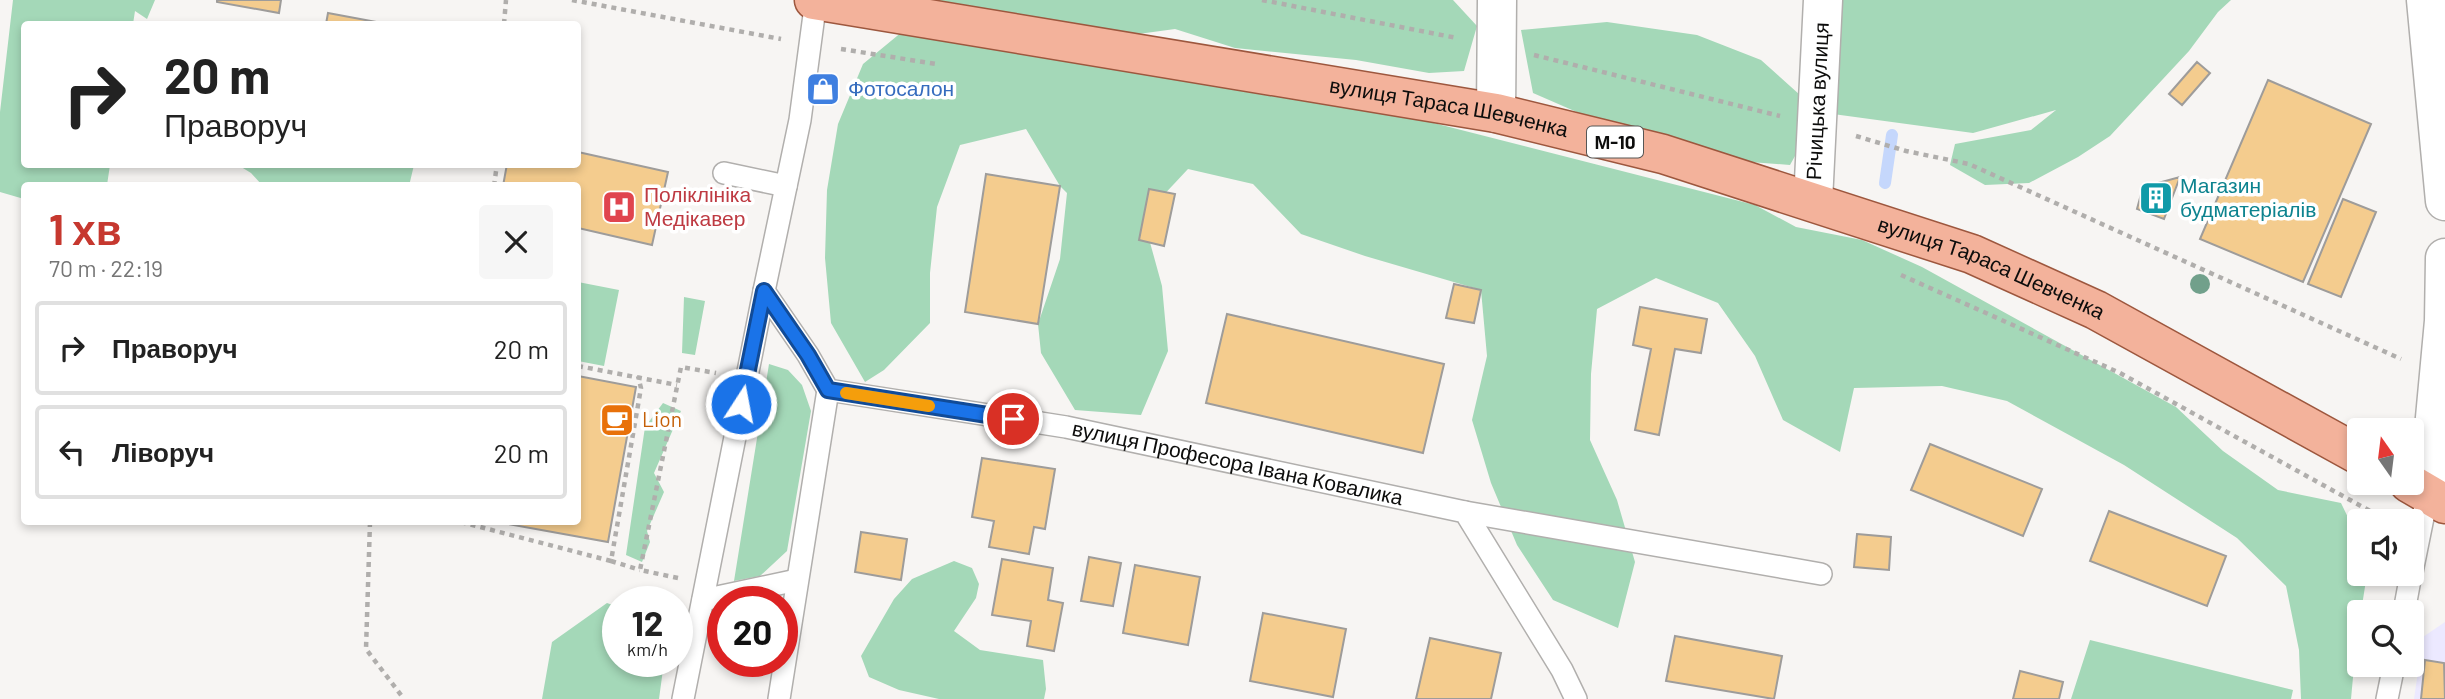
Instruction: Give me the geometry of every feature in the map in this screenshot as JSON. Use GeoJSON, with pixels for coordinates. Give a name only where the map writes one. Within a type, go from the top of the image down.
{"type":"FeatureCollection","features":[{"type":"Feature","properties":{"kind":"main road","name":"вулиця Тараса Шевченка"},"geometry":{"type":"LineString","coordinates":[[816,0],[1496,113],[1663,154],[1972,254],[2096,310],[2347,448]]}},
{"type":"Feature","properties":{"kind":"street"},"geometry":{"type":"LineString","coordinates":[[1496,113],[1497,0]]}},
{"type":"Feature","properties":{"kind":"street","name":"Річицька вулиця"},"geometry":{"type":"LineString","coordinates":[[1813,201],[1823,0]]}},
{"type":"Feature","properties":{"kind":"street"},"geometry":{"type":"LineString","coordinates":[[2426,0],[2445,201]]}},
{"type":"Feature","properties":{"kind":"street"},"geometry":{"type":"LineString","coordinates":[[2427,494],[2444,321],[2445,258]]}},
{"type":"Feature","properties":{"kind":"lane"},"geometry":{"type":"LineString","coordinates":[[683,699],[800,120],[816,0]]}},
{"type":"Feature","properties":{"kind":"lane"},"geometry":{"type":"LineString","coordinates":[[724,173],[786,186]]}},
{"type":"Feature","properties":{"kind":"lane"},"geometry":{"type":"LineString","coordinates":[[764,291],[808,355],[828,390],[779,699]]}},
{"type":"Feature","properties":{"kind":"lane","name":"вулиця Професора Івана Ковалика"},"geometry":{"type":"LineString","coordinates":[[828,390],[1066,427],[1465,512],[1821,575]]}},
{"type":"Feature","properties":{"kind":"lane"},"geometry":{"type":"LineString","coordinates":[[1465,512],[1562,670],[1576,699]]}},
{"type":"Feature","properties":{"kind":"lane"},"geometry":{"type":"LineString","coordinates":[[704,592],[797,580]]}},
{"type":"Feature","properties":{"kind":"lane"},"geometry":{"type":"LineString","coordinates":[[2387,699],[2391,677]]}},
{"type":"Feature","properties":{"kind":"path"},"geometry":{"type":"LineString","coordinates":[[505,21],[506,0]]}},
{"type":"Feature","properties":{"kind":"path"},"geometry":{"type":"LineString","coordinates":[[572,0],[811,45],[948,65]]}},
{"type":"Feature","properties":{"kind":"path"},"geometry":{"type":"LineString","coordinates":[[1262,0],[1497,46],[1817,125],[1906,151],[1969,164],[2439,376]]}},
{"type":"Feature","properties":{"kind":"path"},"geometry":{"type":"LineString","coordinates":[[1896,273],[2120,373],[2366,509]]}},
{"type":"Feature","properties":{"kind":"path"},"geometry":{"type":"LineString","coordinates":[[581,366],[677,384]]}},
{"type":"Feature","properties":{"kind":"path"},"geometry":{"type":"LineString","coordinates":[[640,570],[681,367],[747,379]]}},
{"type":"Feature","properties":{"kind":"path"},"geometry":{"type":"LineString","coordinates":[[611,561],[641,388],[638,376]]}},
{"type":"Feature","properties":{"kind":"path"},"geometry":{"type":"LineString","coordinates":[[370,525],[366,649],[404,699]]}},
{"type":"Feature","properties":{"kind":"path"},"geometry":{"type":"LineString","coordinates":[[473,525],[611,561],[704,592]]}},
{"type":"Feature","properties":{"kind":"shaded area"},"geometry":{"type":"Polygon","coordinates":[[[2445,622],[2445,699],[2414,699],[2417,677],[2424,677],[2424,636],[2445,622]]]}},
{"type":"Feature","properties":{"kind":"green space"},"geometry":{"type":"Polygon","coordinates":[[[13,0],[155,0],[147,19],[135,11],[133,21],[21,21],[21,168],[110,168],[107,182],[21,182],[21,198],[0,192],[0,112],[13,0]]]}},
{"type":"Feature","properties":{"kind":"green space"},"geometry":{"type":"Polygon","coordinates":[[[901,0],[1453,0],[1477,26],[1464,71],[1429,73],[1356,60],[1235,48],[1175,29],[1109,38],[901,0]]]}},
{"type":"Feature","properties":{"kind":"green space"},"geometry":{"type":"Polygon","coordinates":[[[1841,0],[2231,0],[2218,12],[2189,51],[2110,136],[2078,157],[2029,183],[1985,185],[1950,165],[1955,144],[2031,130],[2056,110],[1973,133],[1833,114],[1841,0]]]}},
{"type":"Feature","properties":{"kind":"green space"},"geometry":{"type":"Polygon","coordinates":[[[914,22],[1300,89],[1755,205],[1796,227],[1862,240],[1922,267],[2176,407],[2223,451],[2278,490],[2341,503],[2347,515],[2347,586],[2365,586],[2363,600],[2347,600],[2347,677],[2353,677],[2351,699],[2301,699],[2299,650],[2286,586],[2237,538],[2124,465],[2007,401],[1942,386],[1854,388],[1840,452],[1783,420],[1755,356],[1718,303],[1656,278],[1597,309],[1591,374],[1590,440],[1617,500],[1635,562],[1618,628],[1553,600],[1517,545],[1491,483],[1472,420],[1487,356],[1481,290],[1301,234],[1253,184],[1188,169],[1143,217],[1162,286],[1168,351],[1141,415],[1075,410],[1041,353],[1038,324],[1060,259],[1067,193],[1060,186],[1026,129],[960,145],[937,207],[930,273],[930,323],[884,370],[865,382],[831,323],[825,258],[827,190],[838,124],[863,64],[914,22]]]}},
{"type":"Feature","properties":{"kind":"green space"},"geometry":{"type":"Polygon","coordinates":[[[1607,22],[1697,35],[1761,60],[1800,95],[1810,129],[1790,165],[1750,162],[1625,133],[1533,93],[1521,30],[1607,22]]]}},
{"type":"Feature","properties":{"kind":"green space"},"geometry":{"type":"Polygon","coordinates":[[[243,168],[413,168],[410,182],[259,182],[243,168]]]}},
{"type":"Feature","properties":{"kind":"green space"},"geometry":{"type":"Polygon","coordinates":[[[581,283],[619,290],[604,366],[581,362],[581,283]]]}},
{"type":"Feature","properties":{"kind":"green space"},"geometry":{"type":"Polygon","coordinates":[[[684,297],[705,301],[695,355],[682,353],[684,297]]]}},
{"type":"Feature","properties":{"kind":"green space"},"geometry":{"type":"Polygon","coordinates":[[[769,364],[788,370],[802,385],[811,411],[787,551],[760,576],[734,581],[769,364]]]}},
{"type":"Feature","properties":{"kind":"green space"},"geometry":{"type":"Polygon","coordinates":[[[663,403],[681,411],[654,473],[664,492],[647,531],[650,542],[642,562],[626,555],[645,427],[663,403]]]}},
{"type":"Feature","properties":{"kind":"green space"},"geometry":{"type":"Polygon","coordinates":[[[954,561],[972,568],[979,584],[976,598],[954,631],[980,650],[1043,660],[1046,689],[1044,699],[939,699],[899,690],[869,677],[861,656],[894,599],[912,579],[954,561]]]}},
{"type":"Feature","properties":{"kind":"green space"},"geometry":{"type":"Polygon","coordinates":[[[602,607],[602,677],[662,677],[659,699],[542,699],[552,642],[602,607]]]}},
{"type":"Feature","properties":{"kind":"green space"},"geometry":{"type":"Polygon","coordinates":[[[2090,640],[2293,690],[2291,699],[2071,699],[2090,640]]]}},
{"type":"Feature","properties":{"kind":"building"},"geometry":{"type":"Polygon","coordinates":[[[217,0],[281,0],[279,13],[217,0]]]}},
{"type":"Feature","properties":{"kind":"building"},"geometry":{"type":"Polygon","coordinates":[[[328,13],[371,21],[327,21],[328,13]]]}},
{"type":"Feature","properties":{"kind":"building"},"geometry":{"type":"Polygon","coordinates":[[[2197,62],[2210,73],[2182,105],[2169,94],[2197,62]]]}},
{"type":"Feature","properties":{"kind":"building"},"geometry":{"type":"Polygon","coordinates":[[[2268,80],[2371,124],[2303,282],[2200,239],[2268,80]]]}},
{"type":"Feature","properties":{"kind":"building","name":"Поліклініка Медікавер"},"geometry":{"type":"Polygon","coordinates":[[[581,153],[668,172],[652,245],[581,229],[581,182],[504,182],[506,168],[581,168],[581,153]]]}},
{"type":"Feature","properties":{"kind":"building"},"geometry":{"type":"Polygon","coordinates":[[[986,174],[1060,186],[1038,324],[965,312],[986,174]]]}},
{"type":"Feature","properties":{"kind":"building","name":"Магазин будматеріалів"},"geometry":{"type":"Polygon","coordinates":[[[2180,177],[2164,219],[2137,209],[2143,187],[2180,177]]]}},
{"type":"Feature","properties":{"kind":"building"},"geometry":{"type":"Polygon","coordinates":[[[1149,189],[1175,194],[1164,246],[1139,240],[1149,189]]]}},
{"type":"Feature","properties":{"kind":"building"},"geometry":{"type":"Polygon","coordinates":[[[2343,199],[2376,212],[2341,297],[2308,284],[2343,199]]]}},
{"type":"Feature","properties":{"kind":"building"},"geometry":{"type":"Polygon","coordinates":[[[1454,284],[1481,290],[1474,323],[1446,318],[1454,284]]]}},
{"type":"Feature","properties":{"kind":"building"},"geometry":{"type":"Polygon","coordinates":[[[1640,307],[1707,319],[1701,353],[1675,349],[1659,435],[1635,430],[1651,349],[1633,345],[1640,307]]]}},
{"type":"Feature","properties":{"kind":"building"},"geometry":{"type":"Polygon","coordinates":[[[1227,314],[1444,364],[1423,453],[1206,403],[1227,314]]]}},
{"type":"Feature","properties":{"kind":"building"},"geometry":{"type":"Polygon","coordinates":[[[581,377],[636,387],[608,542],[514,525],[581,525],[581,377]]]}},
{"type":"Feature","properties":{"kind":"building"},"geometry":{"type":"Polygon","coordinates":[[[1930,444],[2042,489],[2023,536],[1911,490],[1930,444]]]}},
{"type":"Feature","properties":{"kind":"building"},"geometry":{"type":"Polygon","coordinates":[[[982,458],[1055,469],[1045,529],[1034,527],[1029,554],[989,547],[994,521],[972,517],[982,458]]]}},
{"type":"Feature","properties":{"kind":"building"},"geometry":{"type":"Polygon","coordinates":[[[2109,511],[2226,556],[2207,606],[2090,561],[2109,511]]]}},
{"type":"Feature","properties":{"kind":"building"},"geometry":{"type":"Polygon","coordinates":[[[861,532],[907,539],[901,580],[855,572],[861,532]]]}},
{"type":"Feature","properties":{"kind":"building"},"geometry":{"type":"Polygon","coordinates":[[[1857,534],[1891,537],[1889,570],[1854,567],[1857,534]]]}},
{"type":"Feature","properties":{"kind":"building"},"geometry":{"type":"Polygon","coordinates":[[[1089,557],[1121,563],[1113,606],[1081,601],[1089,557]]]}},
{"type":"Feature","properties":{"kind":"building"},"geometry":{"type":"Polygon","coordinates":[[[1002,559],[1053,568],[1048,600],[1063,603],[1054,651],[1027,646],[1031,621],[992,615],[1002,559]]]}},
{"type":"Feature","properties":{"kind":"building"},"geometry":{"type":"Polygon","coordinates":[[[1135,565],[1200,577],[1188,645],[1123,633],[1135,565]]]}},
{"type":"Feature","properties":{"kind":"building"},"geometry":{"type":"Polygon","coordinates":[[[1263,613],[1346,629],[1333,697],[1250,681],[1263,613]]]}},
{"type":"Feature","properties":{"kind":"building"},"geometry":{"type":"Polygon","coordinates":[[[1675,636],[1782,656],[1774,699],[1666,681],[1675,636]]]}},
{"type":"Feature","properties":{"kind":"building"},"geometry":{"type":"Polygon","coordinates":[[[1430,638],[1501,653],[1491,699],[1416,699],[1430,638]]]}},
{"type":"Feature","properties":{"kind":"building"},"geometry":{"type":"Polygon","coordinates":[[[2425,660],[2444,663],[2445,699],[2421,699],[2425,660]]]}},
{"type":"Feature","properties":{"kind":"building"},"geometry":{"type":"Polygon","coordinates":[[[2020,671],[2063,682],[2059,699],[2013,699],[2020,671]]]}},
{"type":"Feature","properties":{"kind":"waterway"},"geometry":{"type":"LineString","coordinates":[[1885,183],[1892,135]]}},
{"type":"Feature","properties":{"kind":"slow traffic"},"geometry":{"type":"LineString","coordinates":[[846,393],[929,406]]}},
{"type":"Feature","properties":{"kind":"place","name":"Фотосалон"},"geometry":{"type":"Point","coordinates":[823,89]}},
{"type":"Feature","properties":{"kind":"place","name":"Магазин будматеріалів"},"geometry":{"type":"Point","coordinates":[2156,198]}},
{"type":"Feature","properties":{"kind":"place","name":"Поліклініка Медікавер"},"geometry":{"type":"Point","coordinates":[619,207]}},
{"type":"Feature","properties":{"kind":"place","name":"Lion"},"geometry":{"type":"Point","coordinates":[617,420]}},
{"type":"Feature","properties":{"kind":"route"},"geometry":{"type":"LineString","coordinates":[[741,404],[764,291],[788,324],[828,390],[1013,419]]}}]}
